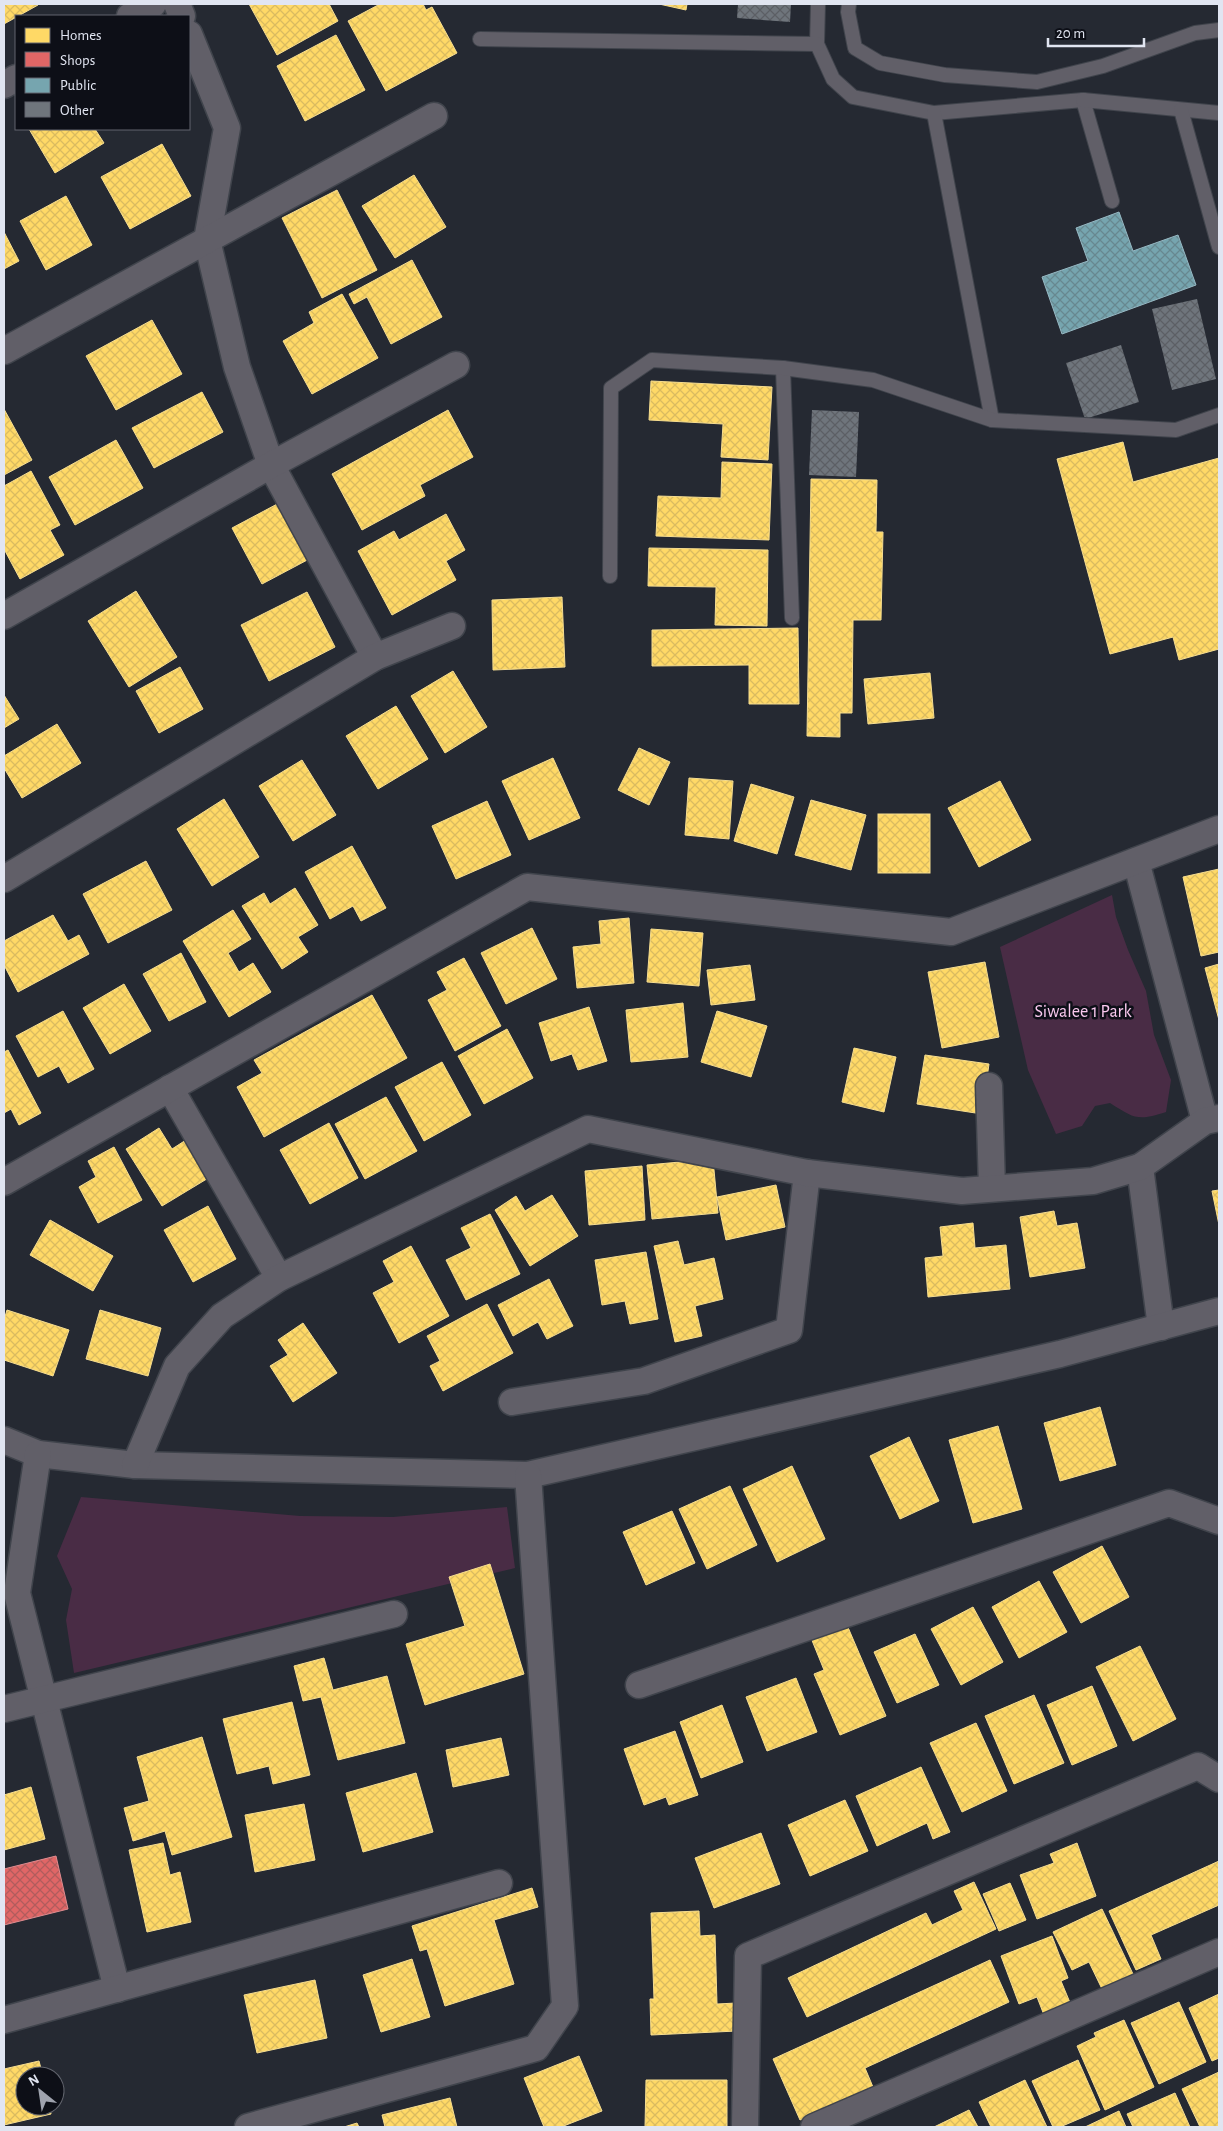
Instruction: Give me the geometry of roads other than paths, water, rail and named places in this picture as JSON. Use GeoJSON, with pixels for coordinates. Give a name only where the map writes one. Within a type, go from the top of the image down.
{"type":"FeatureCollection","features":[{"type":"Feature","properties":{"kind":"street"},"geometry":{"type":"LineString","coordinates":[[132,15],[153,4]]}},
{"type":"Feature","properties":{"kind":"street"},"geometry":{"type":"LineString","coordinates":[[190,36],[227,128],[207,240],[237,368],[271,465],[375,658]]}},
{"type":"Feature","properties":{"kind":"street"},"geometry":{"type":"LineString","coordinates":[[4,85],[15,79]]}},
{"type":"Feature","properties":{"kind":"street"},"geometry":{"type":"LineString","coordinates":[[4,351],[434,116]]}},
{"type":"Feature","properties":{"kind":"street"},"geometry":{"type":"LineString","coordinates":[[4,616],[271,465],[456,365]]}},
{"type":"Feature","properties":{"kind":"street"},"geometry":{"type":"LineString","coordinates":[[4,879],[375,658],[452,626]]}},
{"type":"Feature","properties":{"kind":"street"},"geometry":{"type":"LineString","coordinates":[[4,1182],[527,887],[951,932],[1219,829]]}},
{"type":"Feature","properties":{"kind":"street"},"geometry":{"type":"LineString","coordinates":[[135,1465],[177,1366],[222,1316],[279,1278],[588,1129],[807,1172],[962,1191],[1093,1181],[1140,1167],[1212,1120],[1136,862]]}},
{"type":"Feature","properties":{"kind":"street"},"geometry":{"type":"LineString","coordinates":[[989,1086],[992,1188]]}},
{"type":"Feature","properties":{"kind":"street"},"geometry":{"type":"LineString","coordinates":[[170,1088],[279,1278]]}},
{"type":"Feature","properties":{"kind":"street"},"geometry":{"type":"LineString","coordinates":[[1140,1167],[1161,1327]]}},
{"type":"Feature","properties":{"kind":"street"},"geometry":{"type":"LineString","coordinates":[[512,1402],[644,1381],[790,1330],[807,1172]]}},
{"type":"Feature","properties":{"kind":"street"},"geometry":{"type":"LineString","coordinates":[[4,1440],[38,1454],[135,1465],[528,1475],[1060,1354],[1219,1311]]}},
{"type":"Feature","properties":{"kind":"street"},"geometry":{"type":"LineString","coordinates":[[38,1454],[16,1593],[117,1989]]}},
{"type":"Feature","properties":{"kind":"street"},"geometry":{"type":"LineString","coordinates":[[248,2127],[536,2048],[564,2006],[528,1475]]}},
{"type":"Feature","properties":{"kind":"street"},"geometry":{"type":"LineString","coordinates":[[640,1685],[1169,1503],[1219,1521]]}},
{"type":"Feature","properties":{"kind":"street"},"geometry":{"type":"LineString","coordinates":[[4,1708],[394,1614]]}},
{"type":"Feature","properties":{"kind":"street"},"geometry":{"type":"LineString","coordinates":[[745,2127],[748,1956],[1198,1766],[1219,1779]]}},
{"type":"Feature","properties":{"kind":"street"},"geometry":{"type":"LineString","coordinates":[[4,2020],[499,1883]]}},
{"type":"Feature","properties":{"kind":"street"},"geometry":{"type":"LineString","coordinates":[[814,2127],[1219,1952]]}},
{"type":"Feature","properties":{"kind":"lane"},"geometry":{"type":"LineString","coordinates":[[818,4],[817,44],[833,79],[853,97],[934,113],[1083,100],[1219,113]]}},
{"type":"Feature","properties":{"kind":"lane"},"geometry":{"type":"LineString","coordinates":[[849,4],[848,12],[855,48],[880,63],[945,75],[1027,82],[1037,82],[1103,66],[1195,33],[1219,30]]}},
{"type":"Feature","properties":{"kind":"lane"},"geometry":{"type":"LineString","coordinates":[[480,39],[817,44]]}},
{"type":"Feature","properties":{"kind":"lane"},"geometry":{"type":"LineString","coordinates":[[1083,100],[1112,201]]}},
{"type":"Feature","properties":{"kind":"lane"},"geometry":{"type":"LineString","coordinates":[[1181,110],[1219,247]]}},
{"type":"Feature","properties":{"kind":"lane"},"geometry":{"type":"LineString","coordinates":[[934,113],[992,420]]}},
{"type":"Feature","properties":{"kind":"lane"},"geometry":{"type":"LineString","coordinates":[[610,576],[611,388],[652,360],[783,368],[873,380],[992,420],[1176,430],[1219,416]]}},
{"type":"Feature","properties":{"kind":"lane"},"geometry":{"type":"LineString","coordinates":[[783,368],[792,618]]}},
{"type":"Feature","properties":{"kind":"park label","name":"Siwalee 1 Park"},"geometry":{"type":"Point","coordinates":[1083,1012]}}]}
